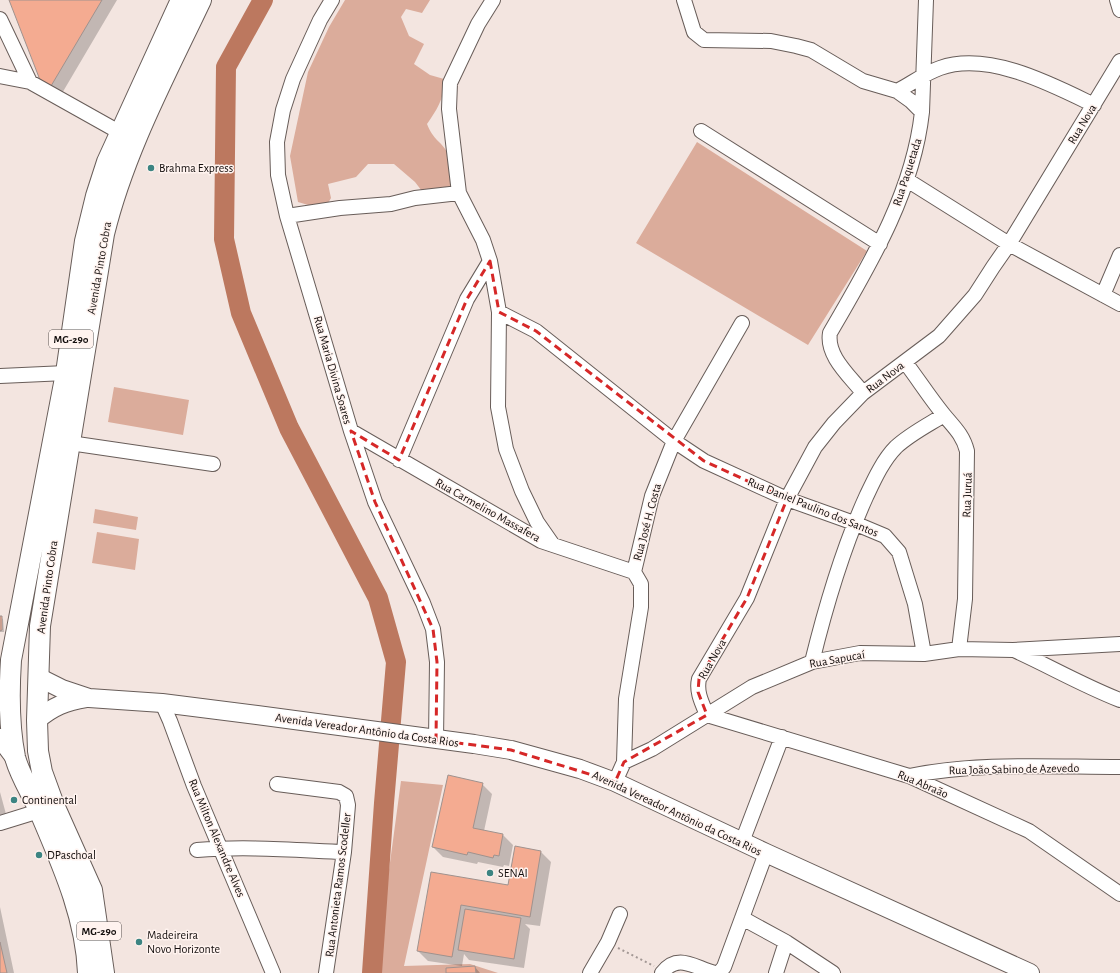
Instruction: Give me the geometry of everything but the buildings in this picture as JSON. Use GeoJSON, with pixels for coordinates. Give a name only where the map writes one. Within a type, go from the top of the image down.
{"type":"FeatureCollection","features":[{"type":"Feature","properties":{"kind":"highway","name":"Avenida Pinto Cobra"},"geometry":{"type":"LineString","coordinates":[[6,683],[12,660],[66,373],[87,233],[98,189],[107,162],[181,0]]}},
{"type":"Feature","properties":{"kind":"highway","name":"Avenida Pinto Cobra"},"geometry":{"type":"LineString","coordinates":[[38,686],[40,626],[104,234],[112,198],[126,162],[201,0]]}},
{"type":"Feature","properties":{"kind":"highway"},"geometry":{"type":"LineString","coordinates":[[46,476],[57,479],[62,490]]}},
{"type":"Feature","properties":{"kind":"highway","name":"MG-290"},"geometry":{"type":"LineString","coordinates":[[6,683],[16,758],[40,811],[74,898],[84,938],[88,973]]}},
{"type":"Feature","properties":{"kind":"highway","name":"MG-290"},"geometry":{"type":"LineString","coordinates":[[38,686],[36,720],[38,751],[42,772],[54,805],[92,890],[104,973]]}},
{"type":"Feature","properties":{"kind":"highway"},"geometry":{"type":"LineString","coordinates":[[74,898],[82,909],[87,911],[89,909],[90,900],[87,880]]}},
{"type":"Feature","properties":{"kind":"main road","name":"Avenida Vereador Antônio da Costa Rios"},"geometry":{"type":"LineString","coordinates":[[38,686],[62,690],[89,698],[162,703],[511,750],[580,769],[614,782],[1030,973]]}},
{"type":"Feature","properties":{"kind":"main road","name":"Avenida Vereador Antônio da Costa Rios"},"geometry":{"type":"LineString","coordinates":[[36,720],[51,708],[63,703],[89,698]]}},
{"type":"Feature","properties":{"kind":"main road"},"geometry":{"type":"LineString","coordinates":[[0,738],[16,758]]}},
{"type":"Feature","properties":{"kind":"street","name":"Rua Maria Divina Soares"},"geometry":{"type":"LineString","coordinates":[[332,0],[320,20],[296,72],[283,110],[277,142],[278,175],[287,216],[351,431],[375,502],[423,602],[433,629],[437,662],[428,739]]}},
{"type":"Feature","properties":{"kind":"street"},"geometry":{"type":"LineString","coordinates":[[493,0],[478,24],[457,67],[449,89],[449,109],[459,193],[483,240],[490,261],[499,312],[498,408],[506,449],[522,491],[537,522],[553,545]]}},
{"type":"Feature","properties":{"kind":"street"},"geometry":{"type":"LineString","coordinates":[[684,0],[694,32],[704,40],[771,41],[811,50],[863,81],[897,91],[912,101],[922,112]]}},
{"type":"Feature","properties":{"kind":"street","name":"Rua Paquetada"},"geometry":{"type":"LineString","coordinates":[[863,393],[833,355],[829,342],[830,333],[880,244],[907,180],[919,136],[922,112],[925,76],[926,0]]}},
{"type":"Feature","properties":{"kind":"street"},"geometry":{"type":"LineString","coordinates":[[1118,0],[1120,10]]}},
{"type":"Feature","properties":{"kind":"street"},"geometry":{"type":"LineString","coordinates":[[0,19],[22,62],[30,82]]}},
{"type":"Feature","properties":{"kind":"street","name":"Rua Nova"},"geometry":{"type":"LineString","coordinates":[[707,715],[698,692],[699,679],[747,598],[787,499],[815,447],[834,423],[863,393],[939,336],[975,295],[1009,244],[1120,61]]}},
{"type":"Feature","properties":{"kind":"street"},"geometry":{"type":"LineString","coordinates":[[0,76],[22,62]]}},
{"type":"Feature","properties":{"kind":"street"},"geometry":{"type":"LineString","coordinates":[[897,91],[940,68],[960,63],[976,63],[1005,69],[1045,81],[1094,105]]}},
{"type":"Feature","properties":{"kind":"street"},"geometry":{"type":"LineString","coordinates":[[0,76],[30,82],[121,133]]}},
{"type":"Feature","properties":{"kind":"street"},"geometry":{"type":"LineString","coordinates":[[701,132],[880,244]]}},
{"type":"Feature","properties":{"kind":"street"},"geometry":{"type":"LineString","coordinates":[[907,180],[1009,244],[1120,304]]}},
{"type":"Feature","properties":{"kind":"street"},"geometry":{"type":"LineString","coordinates":[[287,216],[340,208],[391,204],[415,198],[459,193]]}},
{"type":"Feature","properties":{"kind":"street"},"geometry":{"type":"LineString","coordinates":[[1103,295],[1120,255]]}},
{"type":"Feature","properties":{"kind":"street"},"geometry":{"type":"LineString","coordinates":[[399,460],[468,299],[490,261]]}},
{"type":"Feature","properties":{"kind":"street","name":"Rua Daniel Paulino dos Santos"},"geometry":{"type":"LineString","coordinates":[[499,312],[536,331],[674,441],[704,461],[787,499],[854,523],[885,536],[899,552],[915,604],[924,654]]}},
{"type":"Feature","properties":{"kind":"street","name":"Rua José H. Costa"},"geometry":{"type":"LineString","coordinates":[[624,762],[626,699],[641,607],[641,584],[634,572],[652,496],[674,441],[742,323]]}},
{"type":"Feature","properties":{"kind":"street","name":"Rua Juruá"},"geometry":{"type":"LineString","coordinates":[[905,362],[965,441],[968,463],[965,599],[959,648]]}},
{"type":"Feature","properties":{"kind":"street"},"geometry":{"type":"LineString","coordinates":[[0,376],[66,373]]}},
{"type":"Feature","properties":{"kind":"street"},"geometry":{"type":"LineString","coordinates":[[812,662],[828,597],[854,523],[875,477],[895,448],[916,432],[944,415]]}},
{"type":"Feature","properties":{"kind":"street","name":"Rua Carmelino Massafera"},"geometry":{"type":"LineString","coordinates":[[351,431],[399,460],[541,540],[634,572]]}},
{"type":"Feature","properties":{"kind":"street"},"geometry":{"type":"LineString","coordinates":[[70,443],[213,464]]}},
{"type":"Feature","properties":{"kind":"street","name":"Rua Sapucaí"},"geometry":{"type":"LineString","coordinates":[[624,762],[652,749],[752,687],[812,662],[860,653],[924,654],[959,648],[1013,650],[1120,644]]}},
{"type":"Feature","properties":{"kind":"street"},"geometry":{"type":"LineString","coordinates":[[1013,650],[1056,669],[1097,691],[1120,700]]}},
{"type":"Feature","properties":{"kind":"street","name":"Rua Milton Alexandre Alves"},"geometry":{"type":"LineString","coordinates":[[162,703],[194,786],[273,973]]}},
{"type":"Feature","properties":{"kind":"street","name":"Rua Abraão"},"geometry":{"type":"LineString","coordinates":[[707,715],[909,776],[1030,831],[1119,891]]}},
{"type":"Feature","properties":{"kind":"street"},"geometry":{"type":"LineString","coordinates":[[742,842],[782,737]]}},
{"type":"Feature","properties":{"kind":"street"},"geometry":{"type":"LineString","coordinates":[[614,782],[624,762]]}},
{"type":"Feature","properties":{"kind":"street","name":"Rua João Sabino de Azevedo"},"geometry":{"type":"LineString","coordinates":[[909,776],[935,771],[991,768],[1120,767]]}},
{"type":"Feature","properties":{"kind":"street","name":"Rua Antonieta Ramos Scodeller"},"geometry":{"type":"LineString","coordinates":[[277,784],[345,794],[348,805],[344,852],[326,973]]}},
{"type":"Feature","properties":{"kind":"street"},"geometry":{"type":"LineString","coordinates":[[0,823],[40,811]]}},
{"type":"Feature","properties":{"kind":"street"},"geometry":{"type":"LineString","coordinates":[[197,850],[221,848],[344,852]]}},
{"type":"Feature","properties":{"kind":"street"},"geometry":{"type":"LineString","coordinates":[[719,973],[724,967],[766,853]]}},
{"type":"Feature","properties":{"kind":"street"},"geometry":{"type":"LineString","coordinates":[[590,973],[608,942],[620,914]]}},
{"type":"Feature","properties":{"kind":"street"},"geometry":{"type":"LineString","coordinates":[[742,918],[786,942],[833,973]]}},
{"type":"Feature","properties":{"kind":"street"},"geometry":{"type":"LineString","coordinates":[[776,973],[786,942]]}},
{"type":"Feature","properties":{"kind":"street"},"geometry":{"type":"LineString","coordinates":[[663,972],[670,964],[677,961],[716,973]]}},
{"type":"Feature","properties":{"kind":"path"},"geometry":{"type":"LineString","coordinates":[[608,942],[663,972]]}},
{"type":"Feature","properties":{"kind":"highlighted area"},"geometry":{"type":"Polygon","coordinates":[[[490,261],[499,312],[536,331],[704,461],[787,499],[747,598],[699,679],[698,692],[707,715],[624,762],[615,782],[511,750],[436,740],[437,662],[433,629],[375,502],[351,431],[399,460],[467,299],[490,261]]]}},
{"type":"Feature","properties":{"kind":"shaded area"},"geometry":{"type":"Polygon","coordinates":[[[345,0],[430,0],[422,13],[406,9],[401,17],[409,36],[424,44],[414,64],[430,75],[444,79],[442,98],[427,124],[434,137],[445,148],[451,161],[452,193],[425,195],[415,182],[394,164],[368,164],[356,177],[328,184],[331,198],[327,205],[315,207],[298,202],[290,156],[308,72],[329,27],[345,0]]]}},
{"type":"Feature","properties":{"kind":"shaded area"},"geometry":{"type":"Polygon","coordinates":[[[697,142],[867,251],[808,345],[636,243],[697,142]]]}},
{"type":"Feature","properties":{"kind":"shaded area"},"geometry":{"type":"Polygon","coordinates":[[[114,387],[189,400],[183,435],[108,422],[114,387]]]}},
{"type":"Feature","properties":{"kind":"shaded area"},"geometry":{"type":"Polygon","coordinates":[[[95,509],[138,517],[136,530],[93,523],[95,509]]]}},
{"type":"Feature","properties":{"kind":"shaded area"},"geometry":{"type":"Polygon","coordinates":[[[97,532],[139,539],[135,570],[92,563],[97,532]]]}},
{"type":"Feature","properties":{"kind":"shaded area"},"geometry":{"type":"Polygon","coordinates":[[[401,781],[443,785],[404,966],[470,964],[498,973],[380,973],[384,907],[401,781]]]}},
{"type":"Feature","properties":{"kind":"waterway"},"geometry":{"type":"LineString","coordinates":[[263,0],[226,67],[224,239],[241,313],[289,428],[378,598],[396,662],[372,973]]}},
{"type":"Feature","properties":{"kind":"place","name":"Brahma Express"},"geometry":{"type":"Point","coordinates":[151,168]}},
{"type":"Feature","properties":{"kind":"place","name":"Continental"},"geometry":{"type":"Point","coordinates":[14,800]}},
{"type":"Feature","properties":{"kind":"place","name":"DPaschoal"},"geometry":{"type":"Point","coordinates":[39,855]}},
{"type":"Feature","properties":{"kind":"place","name":"SENAI"},"geometry":{"type":"Point","coordinates":[490,873]}},
{"type":"Feature","properties":{"kind":"place","name":"Madeireira Novo Horizonte"},"geometry":{"type":"Point","coordinates":[139,942]}}]}
